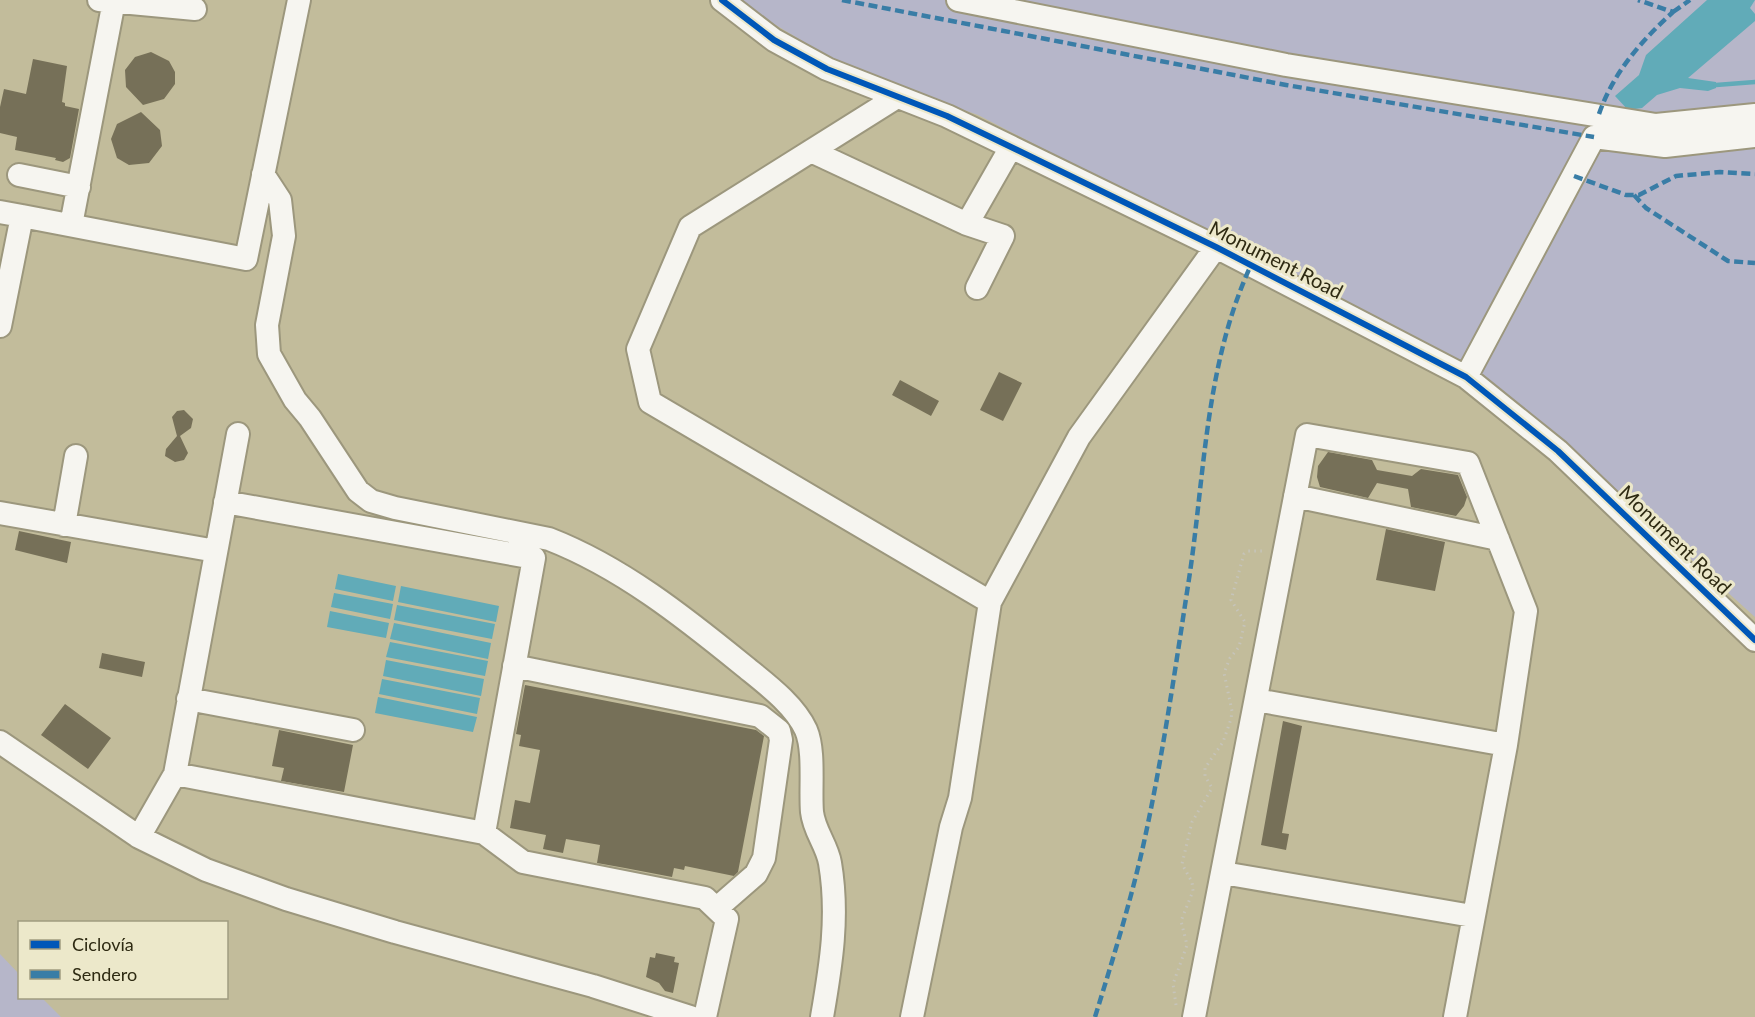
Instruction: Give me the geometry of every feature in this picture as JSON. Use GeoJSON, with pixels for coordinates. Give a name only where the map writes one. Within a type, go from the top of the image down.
{"type":"FeatureCollection","features":[{"type":"Feature","properties":{"kind":"street"},"geometry":{"type":"LineString","coordinates":[[0,326],[11,214],[246,259],[299,0]]}},
{"type":"Feature","properties":{"kind":"street","name":"Monument Road"},"geometry":{"type":"LineString","coordinates":[[722,0],[774,40],[827,69],[1011,147],[1215,247],[1466,376],[1558,451],[1755,640]]}},
{"type":"Feature","properties":{"kind":"street"},"geometry":{"type":"LineString","coordinates":[[958,0],[1286,65],[1656,124],[1755,115]]}},
{"type":"Feature","properties":{"kind":"street"},"geometry":{"type":"LineString","coordinates":[[71,225],[79,187],[106,1],[195,9]]}},
{"type":"Feature","properties":{"kind":"street"},"geometry":{"type":"LineString","coordinates":[[897,97],[690,227],[638,349],[650,402],[990,602]]}},
{"type":"Feature","properties":{"kind":"street"},"geometry":{"type":"LineString","coordinates":[[1466,376],[1594,137],[1599,114]]}},
{"type":"Feature","properties":{"kind":"street"},"geometry":{"type":"LineString","coordinates":[[1594,137],[1665,146],[1755,136]]}},
{"type":"Feature","properties":{"kind":"street"},"geometry":{"type":"LineString","coordinates":[[968,224],[1011,147]]}},
{"type":"Feature","properties":{"kind":"street"},"geometry":{"type":"LineString","coordinates":[[811,151],[968,224],[1004,236],[977,288]]}},
{"type":"Feature","properties":{"kind":"street"},"geometry":{"type":"LineString","coordinates":[[263,174],[280,200],[284,236],[267,325],[269,354],[295,400],[310,418],[358,491],[371,501],[395,508],[549,539],[630,580],[702,631],[778,694],[806,730],[810,746],[813,824],[829,859],[835,901],[836,927],[822,1017]]}},
{"type":"Feature","properties":{"kind":"street"},"geometry":{"type":"LineString","coordinates":[[19,175],[79,187]]}},
{"type":"Feature","properties":{"kind":"street"},"geometry":{"type":"LineString","coordinates":[[912,1017],[951,827],[960,798],[990,602],[1079,437],[1215,247]]}},
{"type":"Feature","properties":{"kind":"street"},"geometry":{"type":"LineString","coordinates":[[139,837],[175,774],[238,434]]}},
{"type":"Feature","properties":{"kind":"street"},"geometry":{"type":"LineString","coordinates":[[1185,1015],[1223,873],[1307,435],[1468,463],[1526,611],[1506,745],[1472,916],[1455,1017]]}},
{"type":"Feature","properties":{"kind":"street"},"geometry":{"type":"LineString","coordinates":[[64,525],[76,456]]}},
{"type":"Feature","properties":{"kind":"street"},"geometry":{"type":"LineString","coordinates":[[1295,496],[1498,539]]}},
{"type":"Feature","properties":{"kind":"street"},"geometry":{"type":"LineString","coordinates":[[225,502],[534,558],[484,832]]}},
{"type":"Feature","properties":{"kind":"street"},"geometry":{"type":"LineString","coordinates":[[0,513],[216,551]]}},
{"type":"Feature","properties":{"kind":"street"},"geometry":{"type":"LineString","coordinates":[[514,666],[760,716],[779,731],[781,740],[764,858],[756,874],[717,908]]}},
{"type":"Feature","properties":{"kind":"street"},"geometry":{"type":"LineString","coordinates":[[189,699],[353,730]]}},
{"type":"Feature","properties":{"kind":"street"},"geometry":{"type":"LineString","coordinates":[[1256,700],[1506,745]]}},
{"type":"Feature","properties":{"kind":"street"},"geometry":{"type":"LineString","coordinates":[[0,742],[139,837],[206,870],[286,899],[592,986],[690,1017]]}},
{"type":"Feature","properties":{"kind":"street"},"geometry":{"type":"LineString","coordinates":[[175,774],[484,832],[523,862],[705,898],[727,919],[705,1017]]}},
{"type":"Feature","properties":{"kind":"street"},"geometry":{"type":"LineString","coordinates":[[1223,873],[1472,916]]}},
{"type":"Feature","properties":{"kind":"path"},"geometry":{"type":"LineString","coordinates":[[1185,1015],[1173,984],[1187,945],[1181,921],[1193,891],[1192,882],[1182,864],[1192,822],[1212,788],[1204,776],[1204,768],[1223,742],[1231,719],[1232,711],[1224,673],[1230,658],[1239,647],[1245,622],[1234,606],[1232,592],[1244,554],[1248,550],[1265,552],[1268,549]]}},
{"type":"Feature","properties":{"kind":"shaded area"},"geometry":{"type":"Polygon","coordinates":[[[734,0],[1755,0],[1755,617],[1613,489],[1453,360],[978,115],[849,69],[734,0]]]}},
{"type":"Feature","properties":{"kind":"shaded area"},"geometry":{"type":"Polygon","coordinates":[[[0,954],[18,973],[18,999],[43,999],[61,1017],[0,1017],[0,954]]]}},
{"type":"Feature","properties":{"kind":"water"},"geometry":{"type":"Polygon","coordinates":[[[1707,0],[1755,0],[1750,8],[1755,14],[1755,21],[1688,78],[1716,82],[1716,88],[1708,91],[1680,88],[1657,95],[1642,108],[1628,110],[1615,96],[1639,75],[1646,55],[1707,0]]]}},
{"type":"Feature","properties":{"kind":"water"},"geometry":{"type":"Polygon","coordinates":[[[338,574],[396,586],[393,601],[335,589],[338,574]]]}},
{"type":"Feature","properties":{"kind":"water"},"geometry":{"type":"Polygon","coordinates":[[[401,586],[499,606],[496,622],[398,602],[401,586]]]}},
{"type":"Feature","properties":{"kind":"water"},"geometry":{"type":"Polygon","coordinates":[[[334,593],[393,604],[390,619],[331,607],[334,593]]]}},
{"type":"Feature","properties":{"kind":"water"},"geometry":{"type":"Polygon","coordinates":[[[397,605],[495,624],[492,639],[394,620],[397,605]]]}},
{"type":"Feature","properties":{"kind":"water"},"geometry":{"type":"Polygon","coordinates":[[[330,611],[389,623],[386,638],[327,627],[330,611]]]}},
{"type":"Feature","properties":{"kind":"water"},"geometry":{"type":"Polygon","coordinates":[[[394,623],[491,643],[488,659],[390,639],[394,623]]]}},
{"type":"Feature","properties":{"kind":"water"},"geometry":{"type":"Polygon","coordinates":[[[390,642],[488,661],[485,676],[386,657],[390,642]]]}},
{"type":"Feature","properties":{"kind":"water"},"geometry":{"type":"Polygon","coordinates":[[[386,660],[484,679],[481,696],[383,676],[386,660]]]}},
{"type":"Feature","properties":{"kind":"water"},"geometry":{"type":"Polygon","coordinates":[[[382,679],[480,698],[477,714],[379,694],[382,679]]]}},
{"type":"Feature","properties":{"kind":"water"},"geometry":{"type":"Polygon","coordinates":[[[378,697],[477,717],[473,732],[375,713],[378,697]]]}},
{"type":"Feature","properties":{"kind":"building"},"geometry":{"type":"Polygon","coordinates":[[[151,52],[169,61],[175,72],[175,84],[164,99],[143,105],[126,87],[125,70],[135,57],[151,52]]]}},
{"type":"Feature","properties":{"kind":"building"},"geometry":{"type":"Polygon","coordinates":[[[33,59],[67,66],[62,102],[65,106],[79,109],[70,158],[63,162],[55,160],[56,158],[15,150],[17,137],[0,133],[0,107],[4,89],[26,94],[33,59]]]}},
{"type":"Feature","properties":{"kind":"building"},"geometry":{"type":"Polygon","coordinates":[[[141,112],[160,130],[162,146],[149,163],[129,165],[117,158],[111,139],[117,124],[141,112]]]}},
{"type":"Feature","properties":{"kind":"building"},"geometry":{"type":"Polygon","coordinates":[[[999,372],[1022,383],[1003,421],[980,410],[999,372]]]}},
{"type":"Feature","properties":{"kind":"building"},"geometry":{"type":"Polygon","coordinates":[[[900,380],[939,401],[931,416],[892,395],[900,380]]]}},
{"type":"Feature","properties":{"kind":"building"},"geometry":{"type":"Polygon","coordinates":[[[184,410],[193,419],[191,428],[180,436],[188,453],[184,460],[175,462],[165,456],[166,449],[177,436],[172,417],[177,411],[184,410]]]}},
{"type":"Feature","properties":{"kind":"building"},"geometry":{"type":"Polygon","coordinates":[[[1328,452],[1372,460],[1377,470],[1412,476],[1421,469],[1458,475],[1467,497],[1464,506],[1456,516],[1411,507],[1408,489],[1377,483],[1368,498],[1320,487],[1317,477],[1318,466],[1328,452]]]}},
{"type":"Feature","properties":{"kind":"building"},"geometry":{"type":"Polygon","coordinates":[[[1386,529],[1445,542],[1435,591],[1376,580],[1386,529]]]}},
{"type":"Feature","properties":{"kind":"building"},"geometry":{"type":"Polygon","coordinates":[[[19,531],[71,542],[67,563],[15,550],[19,531]]]}},
{"type":"Feature","properties":{"kind":"building"},"geometry":{"type":"Polygon","coordinates":[[[102,653],[145,662],[142,677],[99,668],[102,653]]]}},
{"type":"Feature","properties":{"kind":"building"},"geometry":{"type":"Polygon","coordinates":[[[525,685],[756,730],[764,736],[738,872],[734,876],[685,866],[684,870],[674,868],[672,877],[597,863],[600,845],[566,839],[563,853],[543,849],[546,835],[510,828],[515,800],[530,803],[540,750],[519,746],[521,735],[516,734],[525,685]]]}},
{"type":"Feature","properties":{"kind":"building"},"geometry":{"type":"Polygon","coordinates":[[[65,704],[111,738],[88,769],[41,735],[65,704]]]}},
{"type":"Feature","properties":{"kind":"building"},"geometry":{"type":"Polygon","coordinates":[[[1283,721],[1302,726],[1282,833],[1289,834],[1286,850],[1261,845],[1283,721]]]}},
{"type":"Feature","properties":{"kind":"building"},"geometry":{"type":"Polygon","coordinates":[[[279,730],[353,745],[344,792],[281,781],[284,768],[272,766],[279,730]]]}},
{"type":"Feature","properties":{"kind":"building"},"geometry":{"type":"Polygon","coordinates":[[[656,953],[675,957],[674,962],[679,963],[673,993],[665,991],[659,983],[646,977],[650,957],[655,958],[656,953]]]}},
{"type":"Feature","properties":{"kind":"waterway"},"geometry":{"type":"LineString","coordinates":[[1716,85],[1755,82]]}},
{"type":"Feature","properties":{"kind":"marked path"},"geometry":{"type":"LineString","coordinates":[[842,0],[1286,85],[1594,137]]}},
{"type":"Feature","properties":{"kind":"marked path"},"geometry":{"type":"LineString","coordinates":[[1599,114],[1612,85],[1629,58],[1673,12],[1638,0]]}},
{"type":"Feature","properties":{"kind":"marked path"},"geometry":{"type":"LineString","coordinates":[[1673,12],[1690,0]]}},
{"type":"Feature","properties":{"kind":"marked path"},"geometry":{"type":"LineString","coordinates":[[1574,176],[1626,195],[1639,195],[1676,176],[1720,172],[1755,174]]}},
{"type":"Feature","properties":{"kind":"marked path"},"geometry":{"type":"LineString","coordinates":[[1634,195],[1646,208],[1728,261],[1755,263]]}},
{"type":"Feature","properties":{"kind":"marked path"},"geometry":{"type":"LineString","coordinates":[[1095,1017],[1132,893],[1156,784],[1189,579],[1215,380],[1224,341],[1251,265]]}},
{"type":"Feature","properties":{"kind":"cycle path"},"geometry":{"type":"LineString","coordinates":[[722,0],[774,40],[827,69],[947,116],[1216,247],[1466,377],[1558,451],[1755,640]]}}]}
